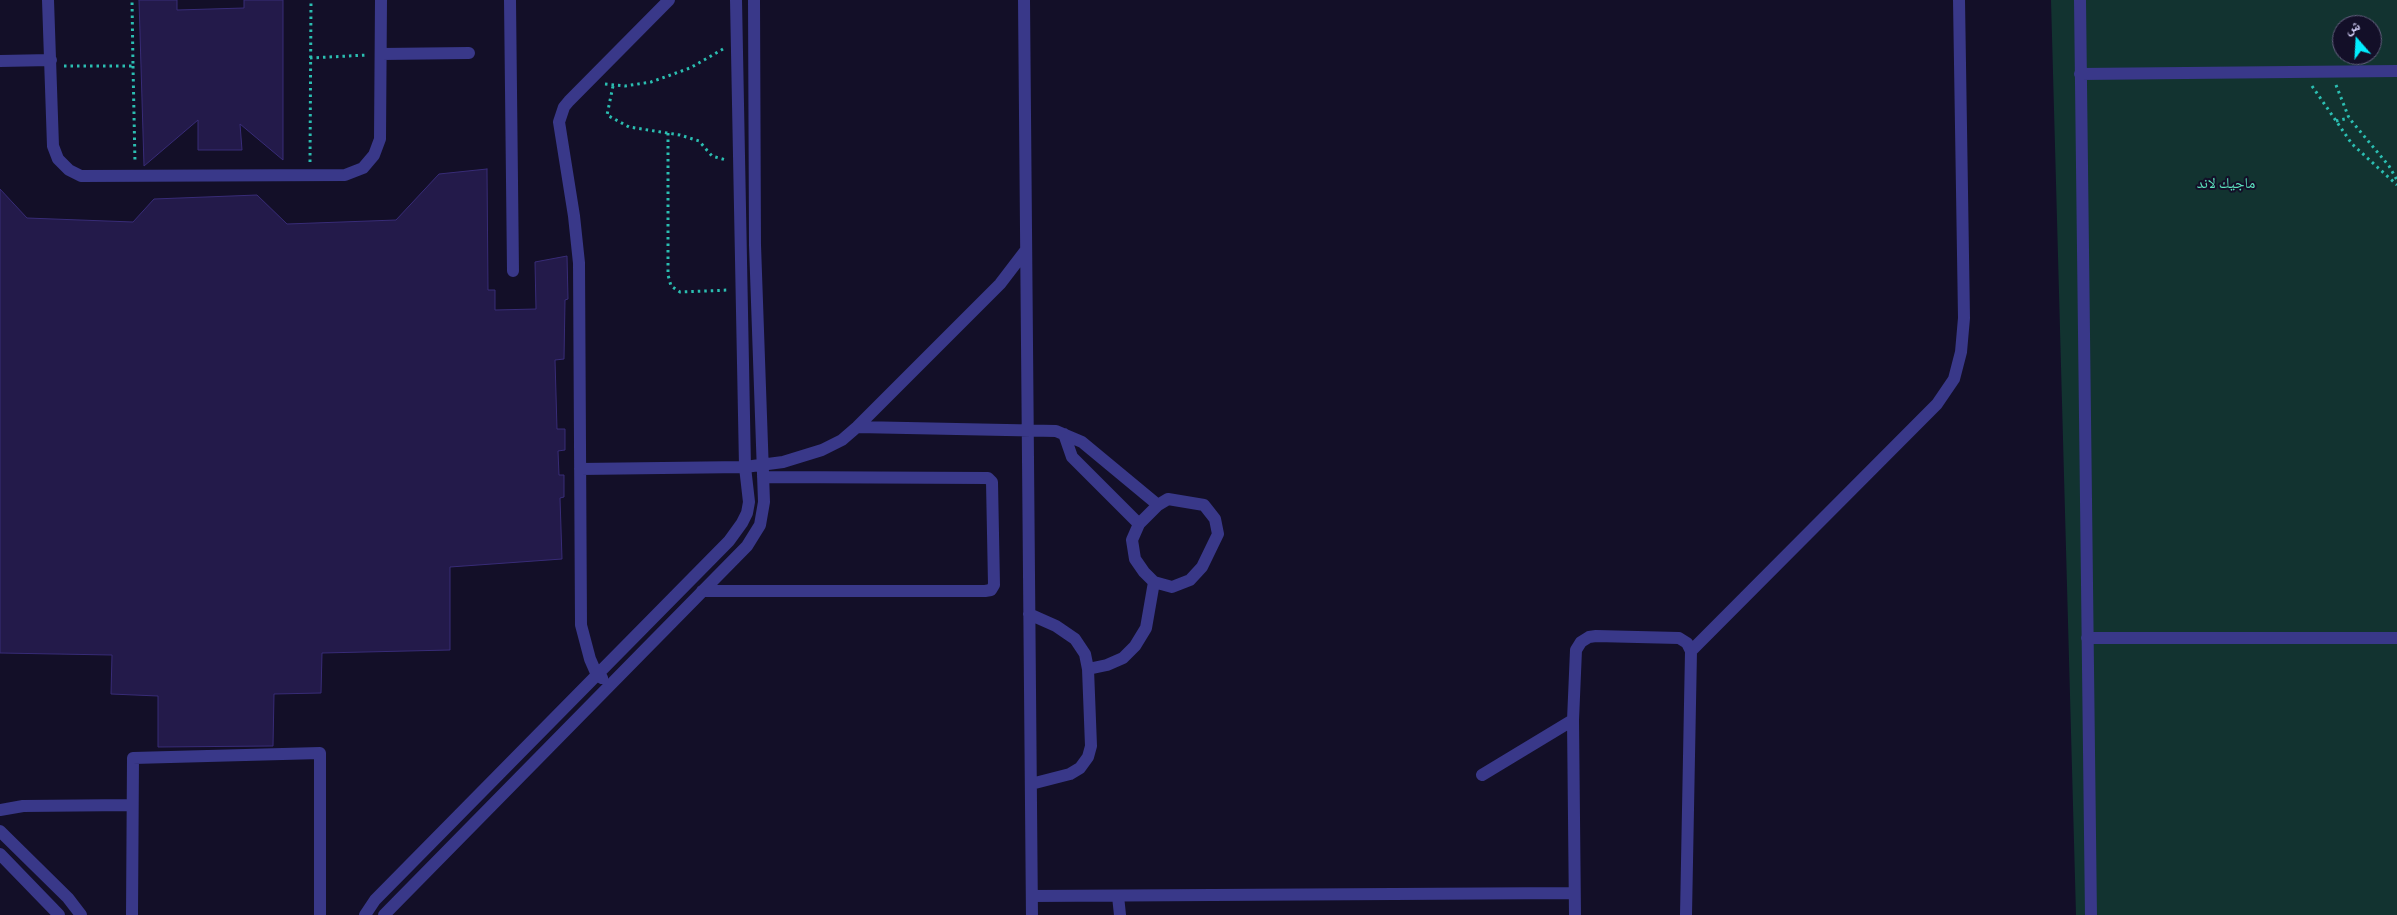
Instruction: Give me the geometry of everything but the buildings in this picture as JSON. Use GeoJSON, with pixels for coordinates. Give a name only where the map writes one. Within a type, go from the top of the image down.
{"type":"FeatureCollection","features":[{"type":"Feature","properties":{"kind":"street"},"geometry":{"type":"LineString","coordinates":[[48,0],[53,146],[58,159],[69,170],[81,176],[345,175],[363,168],[374,155],[380,139],[381,0]]}},
{"type":"Feature","properties":{"kind":"street"},"geometry":{"type":"LineString","coordinates":[[510,0],[512,271]]}},
{"type":"Feature","properties":{"kind":"street"},"geometry":{"type":"LineString","coordinates":[[613,684],[597,675],[587,650],[581,625],[578,240],[558,130],[564,107],[669,0]]}},
{"type":"Feature","properties":{"kind":"street"},"geometry":{"type":"LineString","coordinates":[[364,915],[375,900],[526,748],[736,532],[742,523],[749,502],[744,466],[736,0]]}},
{"type":"Feature","properties":{"kind":"street"},"geometry":{"type":"LineString","coordinates":[[384,915],[545,754],[754,537],[763,514],[755,245],[754,0]]}},
{"type":"Feature","properties":{"kind":"street"},"geometry":{"type":"LineString","coordinates":[[1024,0],[1032,915]]}},
{"type":"Feature","properties":{"kind":"street"},"geometry":{"type":"LineString","coordinates":[[1691,651],[1937,404],[1954,379],[1960,352],[1964,318],[1959,0]]}},
{"type":"Feature","properties":{"kind":"street"},"geometry":{"type":"LineString","coordinates":[[2080,0],[2091,915]]}},
{"type":"Feature","properties":{"kind":"street"},"geometry":{"type":"LineString","coordinates":[[381,54],[469,53]]}},
{"type":"Feature","properties":{"kind":"street"},"geometry":{"type":"LineString","coordinates":[[0,61],[51,63]]}},
{"type":"Feature","properties":{"kind":"street"},"geometry":{"type":"LineString","coordinates":[[2080,74],[2397,72]]}},
{"type":"Feature","properties":{"kind":"street"},"geometry":{"type":"LineString","coordinates":[[762,471],[822,450],[842,440],[1000,284],[1026,250]]}},
{"type":"Feature","properties":{"kind":"street"},"geometry":{"type":"LineString","coordinates":[[857,427],[1028,430],[1064,434],[1082,442],[1158,505]]}},
{"type":"Feature","properties":{"kind":"street"},"geometry":{"type":"LineString","coordinates":[[1064,434],[1072,456],[1140,524]]}},
{"type":"Feature","properties":{"kind":"street"},"geometry":{"type":"LineString","coordinates":[[580,469],[744,466],[762,471],[988,478],[992,482],[994,585],[991,590],[702,591]]}},
{"type":"Feature","properties":{"kind":"street"},"geometry":{"type":"LineString","coordinates":[[1168,499],[1204,505],[1216,519],[1218,534],[1202,567],[1190,580],[1172,587],[1154,582],[1135,559],[1132,540],[1140,524],[1158,505],[1168,499]]}},
{"type":"Feature","properties":{"kind":"street"},"geometry":{"type":"LineString","coordinates":[[1088,669],[1107,665],[1122,658],[1135,646],[1146,628],[1154,582]]}},
{"type":"Feature","properties":{"kind":"street"},"geometry":{"type":"LineString","coordinates":[[1029,614],[1056,626],[1075,639],[1085,654],[1088,669],[1091,746],[1088,758],[1080,768],[1070,774],[1031,784]]}},
{"type":"Feature","properties":{"kind":"street"},"geometry":{"type":"LineString","coordinates":[[1574,915],[1573,720],[1576,650],[1581,642],[1589,636],[1679,638],[1687,643],[1691,651],[1686,915]]}},
{"type":"Feature","properties":{"kind":"street"},"geometry":{"type":"LineString","coordinates":[[2087,638],[2397,638]]}},
{"type":"Feature","properties":{"kind":"street"},"geometry":{"type":"LineString","coordinates":[[1482,775],[1573,720]]}},
{"type":"Feature","properties":{"kind":"street"},"geometry":{"type":"LineString","coordinates":[[526,748],[545,754]]}},
{"type":"Feature","properties":{"kind":"street"},"geometry":{"type":"LineString","coordinates":[[132,915],[133,758],[320,753],[320,915]]}},
{"type":"Feature","properties":{"kind":"street"},"geometry":{"type":"LineString","coordinates":[[0,810],[23,806],[132,805]]}},
{"type":"Feature","properties":{"kind":"street"},"geometry":{"type":"LineString","coordinates":[[0,831],[68,898],[81,915]]}},
{"type":"Feature","properties":{"kind":"street"},"geometry":{"type":"LineString","coordinates":[[0,854],[59,915]]}},
{"type":"Feature","properties":{"kind":"street"},"geometry":{"type":"LineString","coordinates":[[1032,896],[1574,893]]}},
{"type":"Feature","properties":{"kind":"street"},"geometry":{"type":"LineString","coordinates":[[1118,896],[1120,915]]}},
{"type":"Feature","properties":{"kind":"path"},"geometry":{"type":"LineString","coordinates":[[132,0],[136,176]]}},
{"type":"Feature","properties":{"kind":"path"},"geometry":{"type":"LineString","coordinates":[[310,175],[311,0]]}},
{"type":"Feature","properties":{"kind":"path"},"geometry":{"type":"LineString","coordinates":[[590,80],[613,86],[651,82],[690,68],[736,41]]}},
{"type":"Feature","properties":{"kind":"path"},"geometry":{"type":"LineString","coordinates":[[310,58],[381,54]]}},
{"type":"Feature","properties":{"kind":"path"},"geometry":{"type":"LineString","coordinates":[[51,63],[133,66]]}},
{"type":"Feature","properties":{"kind":"path"},"geometry":{"type":"LineString","coordinates":[[2308,72],[2313,90],[2352,144],[2397,185]]}},
{"type":"Feature","properties":{"kind":"path"},"geometry":{"type":"LineString","coordinates":[[2335,72],[2336,90],[2349,118],[2389,166],[2397,180]]}},
{"type":"Feature","properties":{"kind":"path"},"geometry":{"type":"LineString","coordinates":[[613,86],[607,116],[629,126],[699,141],[712,156],[739,163]]}},
{"type":"Feature","properties":{"kind":"path"},"geometry":{"type":"LineString","coordinates":[[2336,121],[2349,118]]}},
{"type":"Feature","properties":{"kind":"path"},"geometry":{"type":"LineString","coordinates":[[668,133],[668,275],[671,286],[680,292],[742,290]]}},
{"type":"Feature","properties":{"kind":"green space","name":"ماجيك لاند"},"geometry":{"type":"Polygon","coordinates":[[[2051,0],[2397,0],[2397,915],[2076,915],[2051,0]]]}}]}
